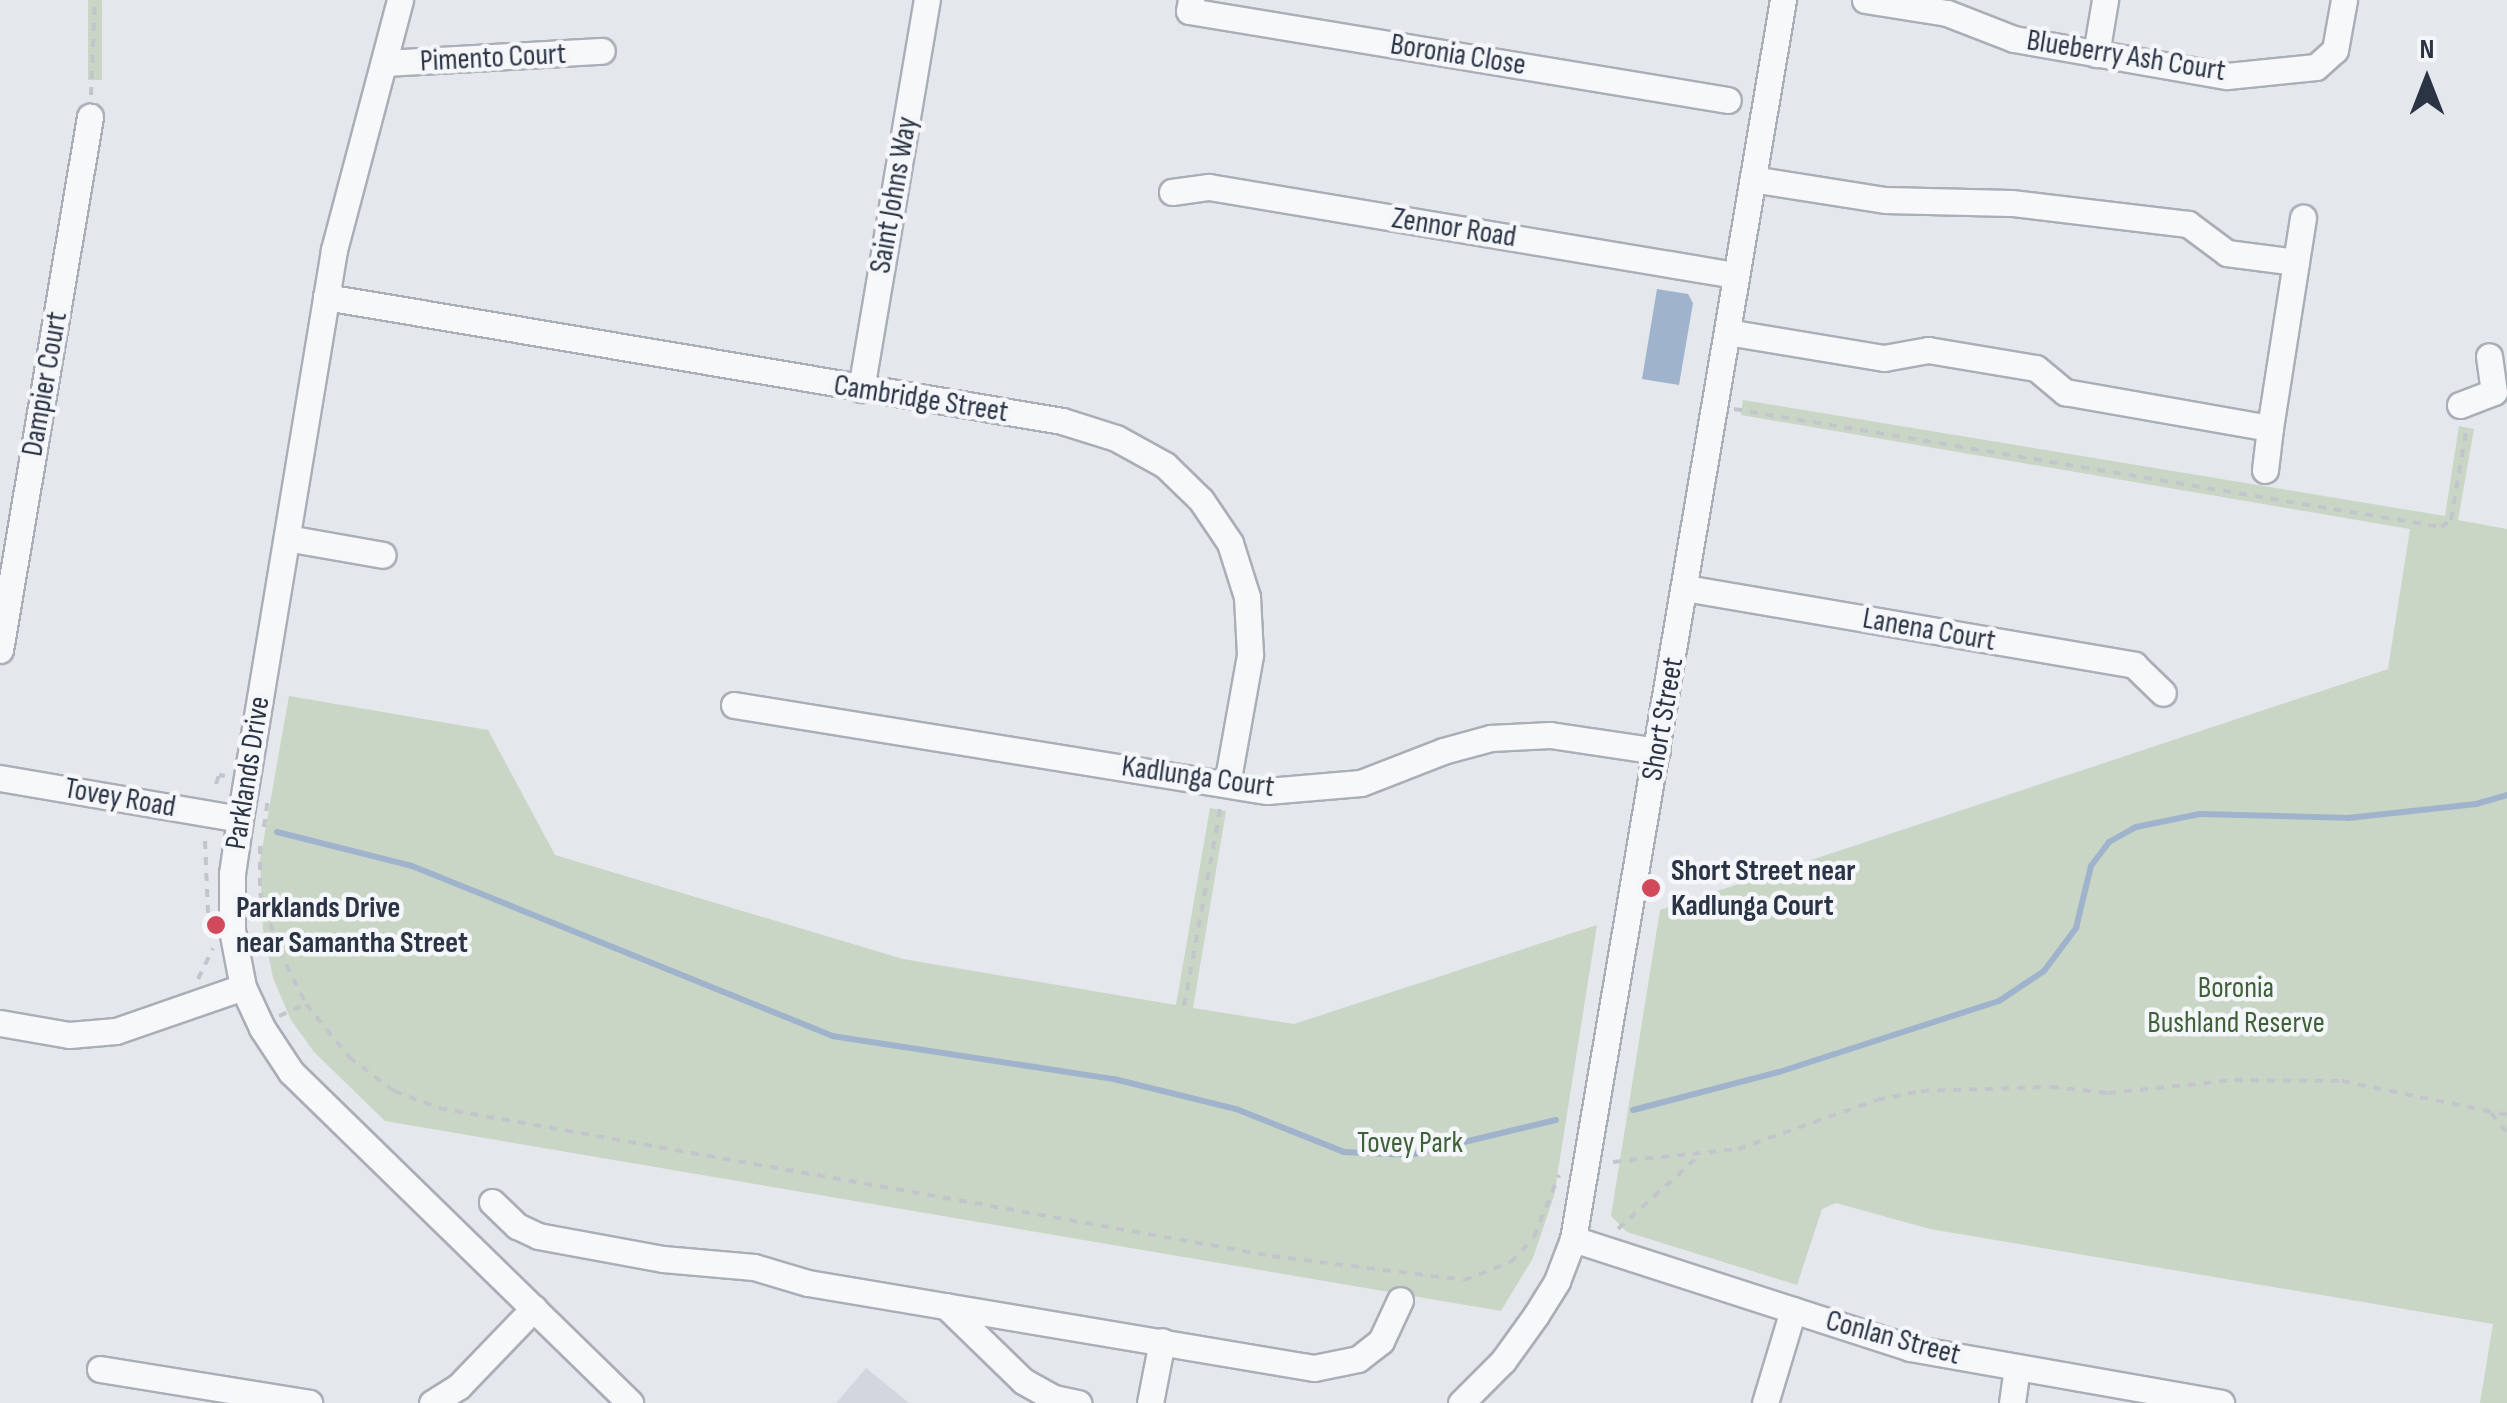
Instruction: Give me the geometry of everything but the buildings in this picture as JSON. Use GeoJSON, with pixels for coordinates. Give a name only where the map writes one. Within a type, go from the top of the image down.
{"type":"FeatureCollection","features":[{"type":"Feature","properties":{"kind":"street","name":"Parklands Drive"},"geometry":{"type":"LineString","coordinates":[[400,0],[334,250],[240,819],[232,874],[232,930],[243,987],[262,1028],[291,1072],[630,1403]]}},
{"type":"Feature","properties":{"kind":"street","name":"Saint Johns Way"},"geometry":{"type":"LineString","coordinates":[[861,389],[927,0]]}},
{"type":"Feature","properties":{"kind":"street","name":"Short Street"},"geometry":{"type":"LineString","coordinates":[[1462,1403],[1503,1360],[1536,1315],[1557,1281],[1573,1239],[1783,0]]}},
{"type":"Feature","properties":{"kind":"street","name":"Blueberry Ash Court"},"geometry":{"type":"LineString","coordinates":[[1866,0],[1948,13],[2014,39],[2226,76],[2316,67],[2335,50],[2344,0]]}},
{"type":"Feature","properties":{"kind":"street"},"geometry":{"type":"LineString","coordinates":[[2096,54],[2104,0]]}},
{"type":"Feature","properties":{"kind":"street","name":"Boronia Close"},"geometry":{"type":"LineString","coordinates":[[1190,5],[1728,100]]}},
{"type":"Feature","properties":{"kind":"street","name":"Pimento Court"},"geometry":{"type":"LineString","coordinates":[[384,64],[602,52]]}},
{"type":"Feature","properties":{"kind":"street","name":"Dampier Court"},"geometry":{"type":"LineString","coordinates":[[0,650],[90,118]]}},
{"type":"Feature","properties":{"kind":"street"},"geometry":{"type":"LineString","coordinates":[[1753,178],[1884,200],[2011,203],[2188,224],[2226,252],[2296,262]]}},
{"type":"Feature","properties":{"kind":"street","name":"Zennor Road"},"geometry":{"type":"LineString","coordinates":[[1172,192],[1209,187],[1735,275]]}},
{"type":"Feature","properties":{"kind":"street"},"geometry":{"type":"LineString","coordinates":[[2265,470],[2303,218]]}},
{"type":"Feature","properties":{"kind":"street","name":"Cambridge Street"},"geometry":{"type":"LineString","coordinates":[[326,297],[1062,422],[1116,438],[1165,465],[1201,500],[1230,542],[1248,597],[1250,655],[1227,784]]}},
{"type":"Feature","properties":{"kind":"street"},"geometry":{"type":"LineString","coordinates":[[1727,332],[1884,358],[1928,350],[2036,368],[2065,392],[2270,428]]}},
{"type":"Feature","properties":{"kind":"street"},"geometry":{"type":"LineString","coordinates":[[2483,398],[2489,356]]}},
{"type":"Feature","properties":{"kind":"street"},"geometry":{"type":"LineString","coordinates":[[287,538],[383,555]]}},
{"type":"Feature","properties":{"kind":"street","name":"Lanena Court"},"geometry":{"type":"LineString","coordinates":[[1686,588],[2134,665],[2163,693]]}},
{"type":"Feature","properties":{"kind":"street","name":"Kadlunga Court"},"geometry":{"type":"LineString","coordinates":[[734,705],[1267,791],[1360,783],[1443,751],[1491,738],[1550,735],[1657,751]]}},
{"type":"Feature","properties":{"kind":"street","name":"Tovey Road"},"geometry":{"type":"LineString","coordinates":[[0,778],[240,819]]}},
{"type":"Feature","properties":{"kind":"street"},"geometry":{"type":"LineString","coordinates":[[0,1023],[69,1035],[116,1031],[243,987]]}},
{"type":"Feature","properties":{"kind":"street"},"geometry":{"type":"LineString","coordinates":[[492,1202],[517,1226],[538,1236],[662,1259],[754,1267],[808,1283],[1288,1365],[1339,1366],[1358,1359],[1381,1341],[1400,1300]]}},
{"type":"Feature","properties":{"kind":"street","name":"Conlan Street"},"geometry":{"type":"LineString","coordinates":[[1573,1239],[1910,1348],[2221,1403]]}},
{"type":"Feature","properties":{"kind":"street"},"geometry":{"type":"LineString","coordinates":[[946,1306],[1023,1381],[1054,1398],[1078,1403]]}},
{"type":"Feature","properties":{"kind":"street"},"geometry":{"type":"LineString","coordinates":[[432,1403],[459,1386],[534,1308]]}},
{"type":"Feature","properties":{"kind":"street"},"geometry":{"type":"LineString","coordinates":[[1764,1403],[1793,1310]]}},
{"type":"Feature","properties":{"kind":"street"},"geometry":{"type":"LineString","coordinates":[[1150,1403],[1162,1341]]}},
{"type":"Feature","properties":{"kind":"street"},"geometry":{"type":"LineString","coordinates":[[2012,1403],[2018,1368]]}},
{"type":"Feature","properties":{"kind":"street"},"geometry":{"type":"LineString","coordinates":[[100,1369],[309,1403]]}},
{"type":"Feature","properties":{"kind":"path"},"geometry":{"type":"LineString","coordinates":[[90,118],[95,0]]}},
{"type":"Feature","properties":{"kind":"path"},"geometry":{"type":"LineString","coordinates":[[1715,406],[2441,527],[2452,520],[2483,398]]}},
{"type":"Feature","properties":{"kind":"path"},"geometry":{"type":"LineString","coordinates":[[216,784],[219,775],[270,784],[260,846],[260,893],[278,950],[306,1004],[348,1056],[394,1092],[438,1108],[1272,1256],[1464,1280],[1511,1262],[1534,1237],[1560,1172]]}},
{"type":"Feature","properties":{"kind":"path"},"geometry":{"type":"LineString","coordinates":[[1184,1006],[1227,784]]}},
{"type":"Feature","properties":{"kind":"path"},"geometry":{"type":"LineString","coordinates":[[205,841],[210,919]]}},
{"type":"Feature","properties":{"kind":"path"},"geometry":{"type":"LineString","coordinates":[[200,984],[198,978],[210,963],[211,933]]}},
{"type":"Feature","properties":{"kind":"path"},"geometry":{"type":"LineString","coordinates":[[278,1016],[306,1004]]}},
{"type":"Feature","properties":{"kind":"path"},"geometry":{"type":"LineString","coordinates":[[1613,1162],[1700,1156],[1738,1148],[1878,1100],[1920,1091],[2050,1087],[2108,1093],[2236,1080],[2342,1082],[2507,1114]]}},
{"type":"Feature","properties":{"kind":"path"},"geometry":{"type":"LineString","coordinates":[[2489,1111],[2507,1132]]}},
{"type":"Feature","properties":{"kind":"path"},"geometry":{"type":"LineString","coordinates":[[1618,1230],[1700,1156]]}},
{"type":"Feature","properties":{"kind":"shaded area"},"geometry":{"type":"Polygon","coordinates":[[[866,1368],[909,1403],[836,1403],[866,1368]]]}},
{"type":"Feature","properties":{"kind":"green space"},"geometry":{"type":"Polygon","coordinates":[[[88,0],[102,0],[102,80],[88,80],[88,0]]]}},
{"type":"Feature","properties":{"kind":"green space","name":"Boronia Bushland Reserve"},"geometry":{"type":"Polygon","coordinates":[[[1743,400],[2445,516],[2459,426],[2474,429],[2458,520],[2507,529],[2507,1403],[2480,1403],[2493,1324],[1930,1229],[1836,1203],[1822,1209],[1797,1285],[1627,1232],[1611,1216],[1660,910],[2388,669],[2410,529],[1741,415],[1743,400]]]}},
{"type":"Feature","properties":{"kind":"green space","name":"Tovey Park"},"geometry":{"type":"Polygon","coordinates":[[[289,696],[488,730],[555,855],[903,959],[1176,1005],[1210,808],[1226,811],[1193,1008],[1294,1024],[1597,925],[1554,1196],[1533,1258],[1501,1311],[385,1121],[314,1052],[291,1020],[273,978],[263,929],[260,860],[289,696]]]}},
{"type":"Feature","properties":{"kind":"water"},"geometry":{"type":"Polygon","coordinates":[[[1657,289],[1688,294],[1693,303],[1679,385],[1642,379],[1657,289]]]}},
{"type":"Feature","properties":{"kind":"waterway"},"geometry":{"type":"LineString","coordinates":[[1633,1110],[1779,1072],[1999,1001],[2044,971],[2076,928],[2091,866],[2109,842],[2136,827],[2200,814],[2348,818],[2476,804],[2507,795]]}},
{"type":"Feature","properties":{"kind":"waterway"},"geometry":{"type":"LineString","coordinates":[[277,832],[412,866],[832,1036],[1114,1079],[1236,1109],[1344,1152],[1410,1155],[1556,1120]]}},
{"type":"Feature","properties":{"kind":"place","name":"Short Street near Kadlunga Court"},"geometry":{"type":"Point","coordinates":[1651,888]}},
{"type":"Feature","properties":{"kind":"place","name":"Parklands Drive near Samantha Street"},"geometry":{"type":"Point","coordinates":[216,925]}}]}
